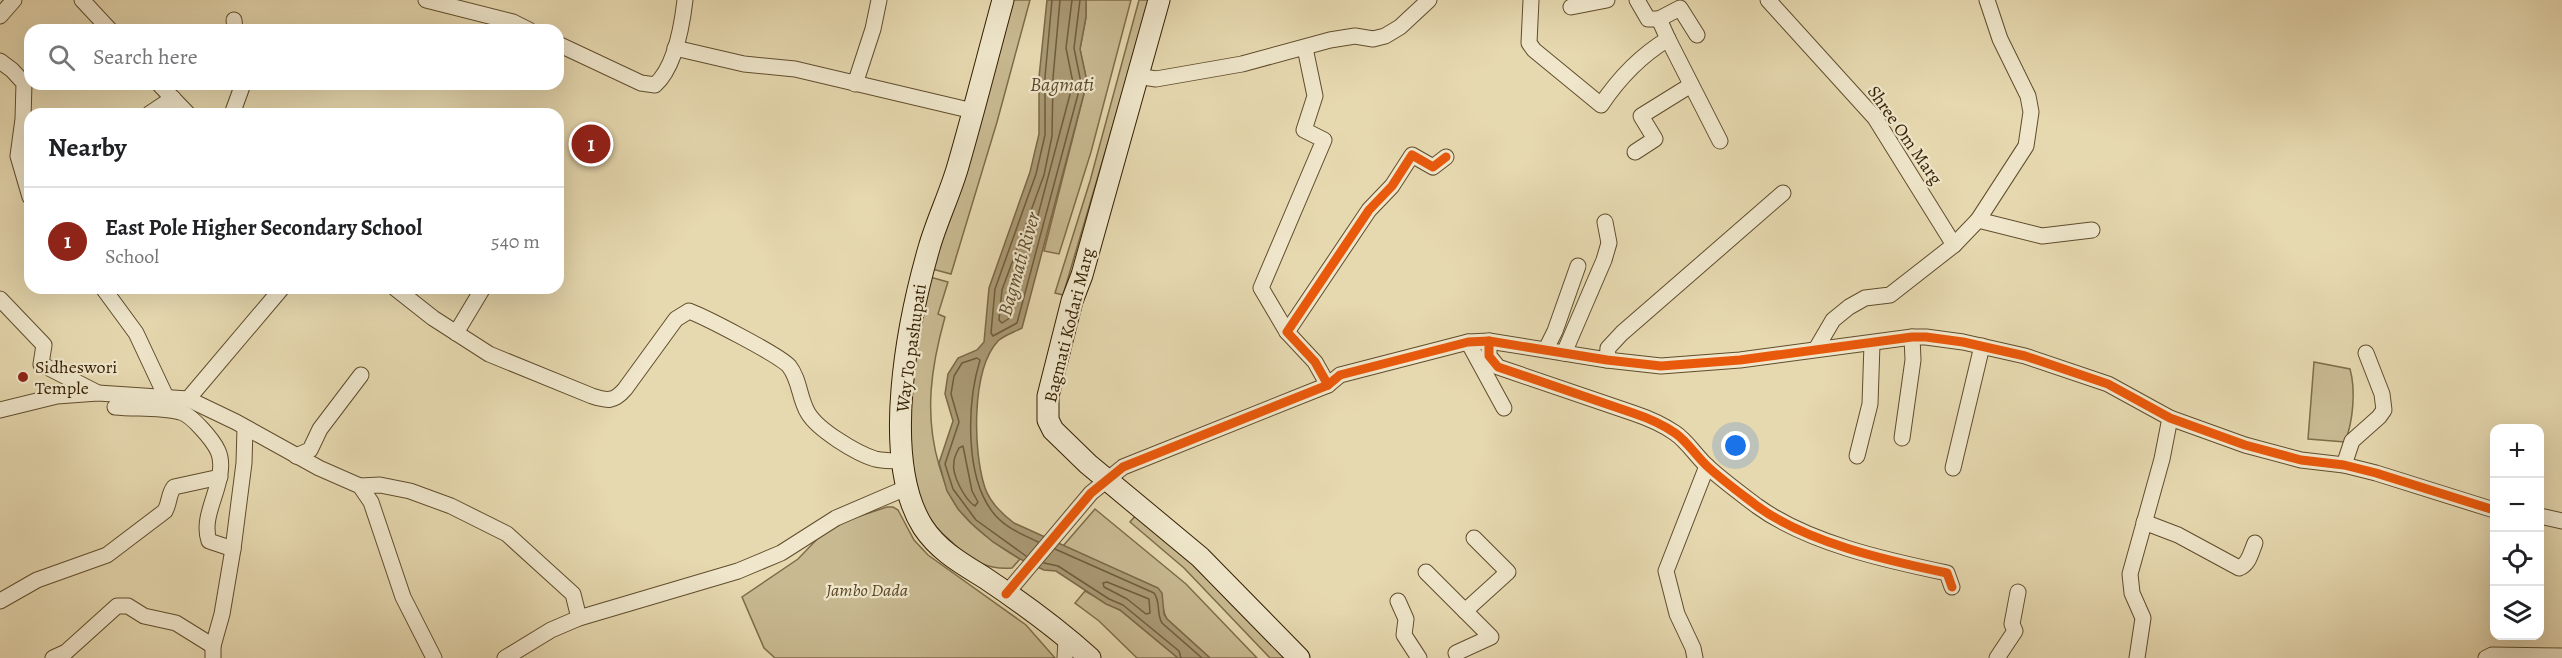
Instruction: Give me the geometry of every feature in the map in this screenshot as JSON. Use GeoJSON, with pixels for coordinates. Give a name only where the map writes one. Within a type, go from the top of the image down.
{"type":"FeatureCollection","features":[{"type":"Feature","properties":{"kind":"main road","name":"Way To pashupati"},"geometry":{"type":"LineString","coordinates":[[1003,0],[974,111],[923,271],[902,394],[900,429],[902,461],[906,488],[913,507],[934,541],[950,557],[1006,594],[1066,648],[1090,658]]}},
{"type":"Feature","properties":{"kind":"main road","name":"Bagmati Kodari Marg"},"geometry":{"type":"LineString","coordinates":[[1159,0],[1082,275],[1072,302],[1048,396],[1048,420],[1053,430],[1099,486],[1156,518],[1200,557],[1299,658]]}},
{"type":"Feature","properties":{"kind":"street"},"geometry":{"type":"LineString","coordinates":[[0,16],[14,0]]}},
{"type":"Feature","properties":{"kind":"street"},"geometry":{"type":"LineString","coordinates":[[82,0],[104,24]]}},
{"type":"Feature","properties":{"kind":"street"},"geometry":{"type":"LineString","coordinates":[[426,0],[517,24]]}},
{"type":"Feature","properties":{"kind":"street"},"geometry":{"type":"LineString","coordinates":[[564,47],[641,83],[655,85],[663,78],[675,48],[685,0]]}},
{"type":"Feature","properties":{"kind":"street"},"geometry":{"type":"LineString","coordinates":[[855,84],[873,29],[879,0]]}},
{"type":"Feature","properties":{"kind":"street"},"geometry":{"type":"LineString","coordinates":[[1137,76],[1156,79],[1242,64],[1330,40],[1355,36],[1373,39],[1385,36],[1400,27],[1429,0]]}},
{"type":"Feature","properties":{"kind":"street"},"geometry":{"type":"LineString","coordinates":[[1531,0],[1529,43],[1534,50],[1601,105],[1612,88],[1645,52],[1668,39]]}},
{"type":"Feature","properties":{"kind":"street"},"geometry":{"type":"LineString","coordinates":[[1571,7],[1607,0]]}},
{"type":"Feature","properties":{"kind":"street"},"geometry":{"type":"LineString","coordinates":[[1637,0],[1648,19],[1659,19],[1684,4],[1697,35]]}},
{"type":"Feature","properties":{"kind":"street","name":"Shree Om Marg"},"geometry":{"type":"LineString","coordinates":[[1768,0],[1875,118],[1954,245]]}},
{"type":"Feature","properties":{"kind":"street"},"geometry":{"type":"LineString","coordinates":[[1815,350],[1833,320],[1849,307],[1865,298],[1890,295],[1954,245],[1978,220],[2026,146],[2031,112],[2028,96],[2000,39],[1988,0]]}},
{"type":"Feature","properties":{"kind":"street"},"geometry":{"type":"LineString","coordinates":[[1659,19],[1720,141]]}},
{"type":"Feature","properties":{"kind":"street"},"geometry":{"type":"LineString","coordinates":[[675,48],[744,64],[795,69],[974,111]]}},
{"type":"Feature","properties":{"kind":"street"},"geometry":{"type":"LineString","coordinates":[[1305,48],[1315,96],[1304,130],[1324,140],[1261,288],[1287,332],[1315,362],[1328,385]]}},
{"type":"Feature","properties":{"kind":"street"},"geometry":{"type":"LineString","coordinates":[[0,61],[24,82],[23,119],[18,156],[24,177]]}},
{"type":"Feature","properties":{"kind":"street"},"geometry":{"type":"LineString","coordinates":[[1635,152],[1655,138],[1641,116],[1691,85]]}},
{"type":"Feature","properties":{"kind":"street"},"geometry":{"type":"LineString","coordinates":[[165,90],[182,108]]}},
{"type":"Feature","properties":{"kind":"street"},"geometry":{"type":"LineString","coordinates":[[234,108],[241,90]]}},
{"type":"Feature","properties":{"kind":"street"},"geometry":{"type":"LineString","coordinates":[[158,108],[173,98]]}},
{"type":"Feature","properties":{"kind":"street"},"geometry":{"type":"LineString","coordinates":[[1287,332],[1369,210],[1392,186],[1412,155],[1434,167],[1446,157]]}},
{"type":"Feature","properties":{"kind":"street"},"geometry":{"type":"LineString","coordinates":[[1607,360],[1608,348],[1622,333],[1783,193]]}},
{"type":"Feature","properties":{"kind":"street"},"geometry":{"type":"LineString","coordinates":[[1978,220],[2042,236],[2092,230]]}},
{"type":"Feature","properties":{"kind":"street"},"geometry":{"type":"LineString","coordinates":[[1564,353],[1604,260],[1609,243],[1605,222]]}},
{"type":"Feature","properties":{"kind":"street"},"geometry":{"type":"LineString","coordinates":[[1546,349],[1556,331],[1578,266]]}},
{"type":"Feature","properties":{"kind":"street"},"geometry":{"type":"LineString","coordinates":[[107,294],[136,333],[167,399]]}},
{"type":"Feature","properties":{"kind":"street"},"geometry":{"type":"LineString","coordinates":[[188,399],[277,294]]}},
{"type":"Feature","properties":{"kind":"street"},"geometry":{"type":"LineString","coordinates":[[402,294],[489,354],[609,401],[618,397],[625,389],[676,319],[689,311],[788,365],[798,384],[802,401],[820,427],[873,458],[887,462],[902,461]]}},
{"type":"Feature","properties":{"kind":"street"},"geometry":{"type":"LineString","coordinates":[[456,333],[479,294]]}},
{"type":"Feature","properties":{"kind":"street"},"geometry":{"type":"LineString","coordinates":[[0,299],[44,345],[41,364],[98,393]]}},
{"type":"Feature","properties":{"kind":"street"},"geometry":{"type":"LineString","coordinates":[[1006,594],[1099,486],[1123,467],[1328,385],[1340,375],[1468,342],[1489,341],[1607,360],[1661,366],[1692,365],[1872,344],[1912,337],[1982,346],[2025,357],[2108,384],[2170,418],[2245,445],[2301,460],[2344,465],[2490,509]]}},
{"type":"Feature","properties":{"kind":"street"},"geometry":{"type":"LineString","coordinates":[[1902,438],[1911,386],[1912,337]]}},
{"type":"Feature","properties":{"kind":"street"},"geometry":{"type":"LineString","coordinates":[[1489,341],[1489,356],[1498,368],[1654,421],[1676,434],[1707,466],[1781,521],[1806,533],[1848,547],[1947,573],[1952,587]]}},
{"type":"Feature","properties":{"kind":"street"},"geometry":{"type":"LineString","coordinates":[[1468,342],[1504,408]]}},
{"type":"Feature","properties":{"kind":"street"},"geometry":{"type":"LineString","coordinates":[[1857,456],[1870,404],[1872,344]]}},
{"type":"Feature","properties":{"kind":"street"},"geometry":{"type":"LineString","coordinates":[[1953,468],[1982,346]]}},
{"type":"Feature","properties":{"kind":"street"},"geometry":{"type":"LineString","coordinates":[[2344,465],[2352,441],[2384,410],[2382,394],[2367,353]]}},
{"type":"Feature","properties":{"kind":"street"},"geometry":{"type":"LineString","coordinates":[[296,456],[310,450],[320,429],[361,375]]}},
{"type":"Feature","properties":{"kind":"street"},"geometry":{"type":"LineString","coordinates":[[0,410],[57,396],[98,393],[188,399],[296,456],[360,486],[380,485],[410,491],[451,506],[507,534],[573,594],[579,618]]}},
{"type":"Feature","properties":{"kind":"street"},"geometry":{"type":"LineString","coordinates":[[115,407],[185,414],[195,422],[218,450],[220,477],[210,509],[206,534],[208,541],[233,549]]}},
{"type":"Feature","properties":{"kind":"street"},"geometry":{"type":"LineString","coordinates":[[2137,658],[2143,618],[2132,593],[2130,574],[2162,459],[2170,418]]}},
{"type":"Feature","properties":{"kind":"street"},"geometry":{"type":"LineString","coordinates":[[213,652],[233,549],[244,463],[245,428]]}},
{"type":"Feature","properties":{"kind":"street"},"geometry":{"type":"LineString","coordinates":[[1695,658],[1693,648],[1677,614],[1666,571],[1707,466]]}},
{"type":"Feature","properties":{"kind":"street"},"geometry":{"type":"LineString","coordinates":[[0,601],[37,580],[106,555],[165,511],[169,505],[169,493],[174,487],[220,477]]}},
{"type":"Feature","properties":{"kind":"street"},"geometry":{"type":"LineString","coordinates":[[360,486],[371,502],[403,597],[434,658]]}},
{"type":"Feature","properties":{"kind":"street"},"geometry":{"type":"LineString","coordinates":[[505,658],[551,630],[579,618],[738,571],[781,553],[836,518],[906,488]]}},
{"type":"Feature","properties":{"kind":"street"},"geometry":{"type":"LineString","coordinates":[[2544,517],[2562,521]]}},
{"type":"Feature","properties":{"kind":"street"},"geometry":{"type":"LineString","coordinates":[[2145,522],[2178,535],[2239,568],[2248,561],[2255,543]]}},
{"type":"Feature","properties":{"kind":"street"},"geometry":{"type":"LineString","coordinates":[[1465,611],[1508,572],[1474,538]]}},
{"type":"Feature","properties":{"kind":"street"},"geometry":{"type":"LineString","coordinates":[[1426,573],[1491,637],[1455,656]]}},
{"type":"Feature","properties":{"kind":"street"},"geometry":{"type":"LineString","coordinates":[[1997,658],[2015,631],[2012,624],[2018,592]]}},
{"type":"Feature","properties":{"kind":"street"},"geometry":{"type":"LineString","coordinates":[[1398,601],[1406,619],[1404,635],[1419,658]]}},
{"type":"Feature","properties":{"kind":"street"},"geometry":{"type":"LineString","coordinates":[[53,658],[66,652],[117,606],[123,605],[144,616],[176,623],[199,635],[213,652]]}},
{"type":"Feature","properties":{"kind":"street"},"geometry":{"type":"LineString","coordinates":[[2486,658],[2492,655],[2562,656]]}},
{"type":"Feature","properties":{"kind":"green space"},"geometry":{"type":"Polygon","coordinates":[[[1012,0],[1030,0],[997,122],[951,274],[932,269],[1012,0]]]}},
{"type":"Feature","properties":{"kind":"green space"},"geometry":{"type":"Polygon","coordinates":[[[1086,0],[1131,0],[1091,152],[1059,254],[1044,251],[1087,82],[1080,49],[1086,17],[1086,0]]]}},
{"type":"Feature","properties":{"kind":"green space"},"geometry":{"type":"Polygon","coordinates":[[[1139,0],[1150,0],[1063,295],[1055,293],[1090,181],[1139,0]]]}},
{"type":"Feature","properties":{"kind":"green space"},"geometry":{"type":"Polygon","coordinates":[[[930,277],[948,282],[938,314],[945,317],[936,354],[931,391],[934,446],[939,465],[950,495],[960,511],[988,538],[1020,559],[1012,568],[988,566],[961,551],[930,520],[917,489],[911,461],[911,398],[919,334],[930,277]]]}},
{"type":"Feature","properties":{"kind":"green space"},"geometry":{"type":"Polygon","coordinates":[[[2314,362],[2350,369],[2353,406],[2345,442],[2308,439],[2314,362]]]}},
{"type":"Feature","properties":{"kind":"green space","name":"Jambo Dada"},"geometry":{"type":"Polygon","coordinates":[[[887,507],[898,510],[914,540],[928,555],[1026,625],[1055,658],[775,658],[764,648],[742,597],[798,559],[821,535],[848,520],[887,507]]]}},
{"type":"Feature","properties":{"kind":"green space"},"geometry":{"type":"Polygon","coordinates":[[[1095,509],[1186,584],[1257,658],[1210,658],[1167,619],[1158,588],[1063,546],[1095,509]]]}},
{"type":"Feature","properties":{"kind":"green space"},"geometry":{"type":"Polygon","coordinates":[[[1136,515],[1191,562],[1285,658],[1270,658],[1184,568],[1130,522],[1136,515]]]}},
{"type":"Feature","properties":{"kind":"green space"},"geometry":{"type":"Polygon","coordinates":[[[1085,591],[1120,610],[1178,658],[1137,658],[1099,621],[1075,603],[1085,591]]]}},
{"type":"Feature","properties":{"kind":"water","name":"Bagmati"},"geometry":{"type":"Polygon","coordinates":[[[1047,0],[1086,0],[1086,17],[1080,49],[1087,82],[1022,328],[998,341],[989,354],[983,371],[977,412],[981,473],[990,498],[1014,523],[1158,588],[1162,593],[1164,614],[1167,619],[1210,658],[1178,658],[1120,610],[1106,604],[1056,571],[1044,570],[1020,559],[993,542],[958,509],[947,491],[939,463],[953,421],[945,394],[948,374],[958,358],[977,350],[984,342],[989,288],[1030,172],[1039,134],[1039,77],[1047,0]]]}},
{"type":"Feature","properties":{"kind":"cycle path"},"geometry":{"type":"LineString","coordinates":[[1328,385],[1315,362],[1287,332],[1369,210],[1392,186],[1412,155],[1433,167],[1446,157]]}},
{"type":"Feature","properties":{"kind":"cycle path"},"geometry":{"type":"LineString","coordinates":[[1489,341],[1607,360],[1661,366],[1740,360],[1912,337],[1963,342],[2025,356],[2108,384],[2170,418],[2245,445],[2301,460],[2344,465],[2376,473],[2490,509]]}},
{"type":"Feature","properties":{"kind":"cycle path"},"geometry":{"type":"LineString","coordinates":[[1006,594],[1091,493],[1123,467],[1328,385],[1340,375],[1468,342],[1489,341],[1489,356],[1498,367],[1639,415],[1670,430],[1684,440],[1719,476],[1777,519],[1823,540],[1873,556],[1947,573],[1952,587]]}},
{"type":"Feature","properties":{"kind":"place","name":"East Pole Higher Secondary School"},"geometry":{"type":"Point","coordinates":[591,144]}},
{"type":"Feature","properties":{"kind":"place","name":"Sidheswori Temple"},"geometry":{"type":"Point","coordinates":[23,377]}},
{"type":"Feature","properties":{"kind":"water label","name":"Bagmati River"},"geometry":{"type":"Point","coordinates":[1019,264]}}]}
